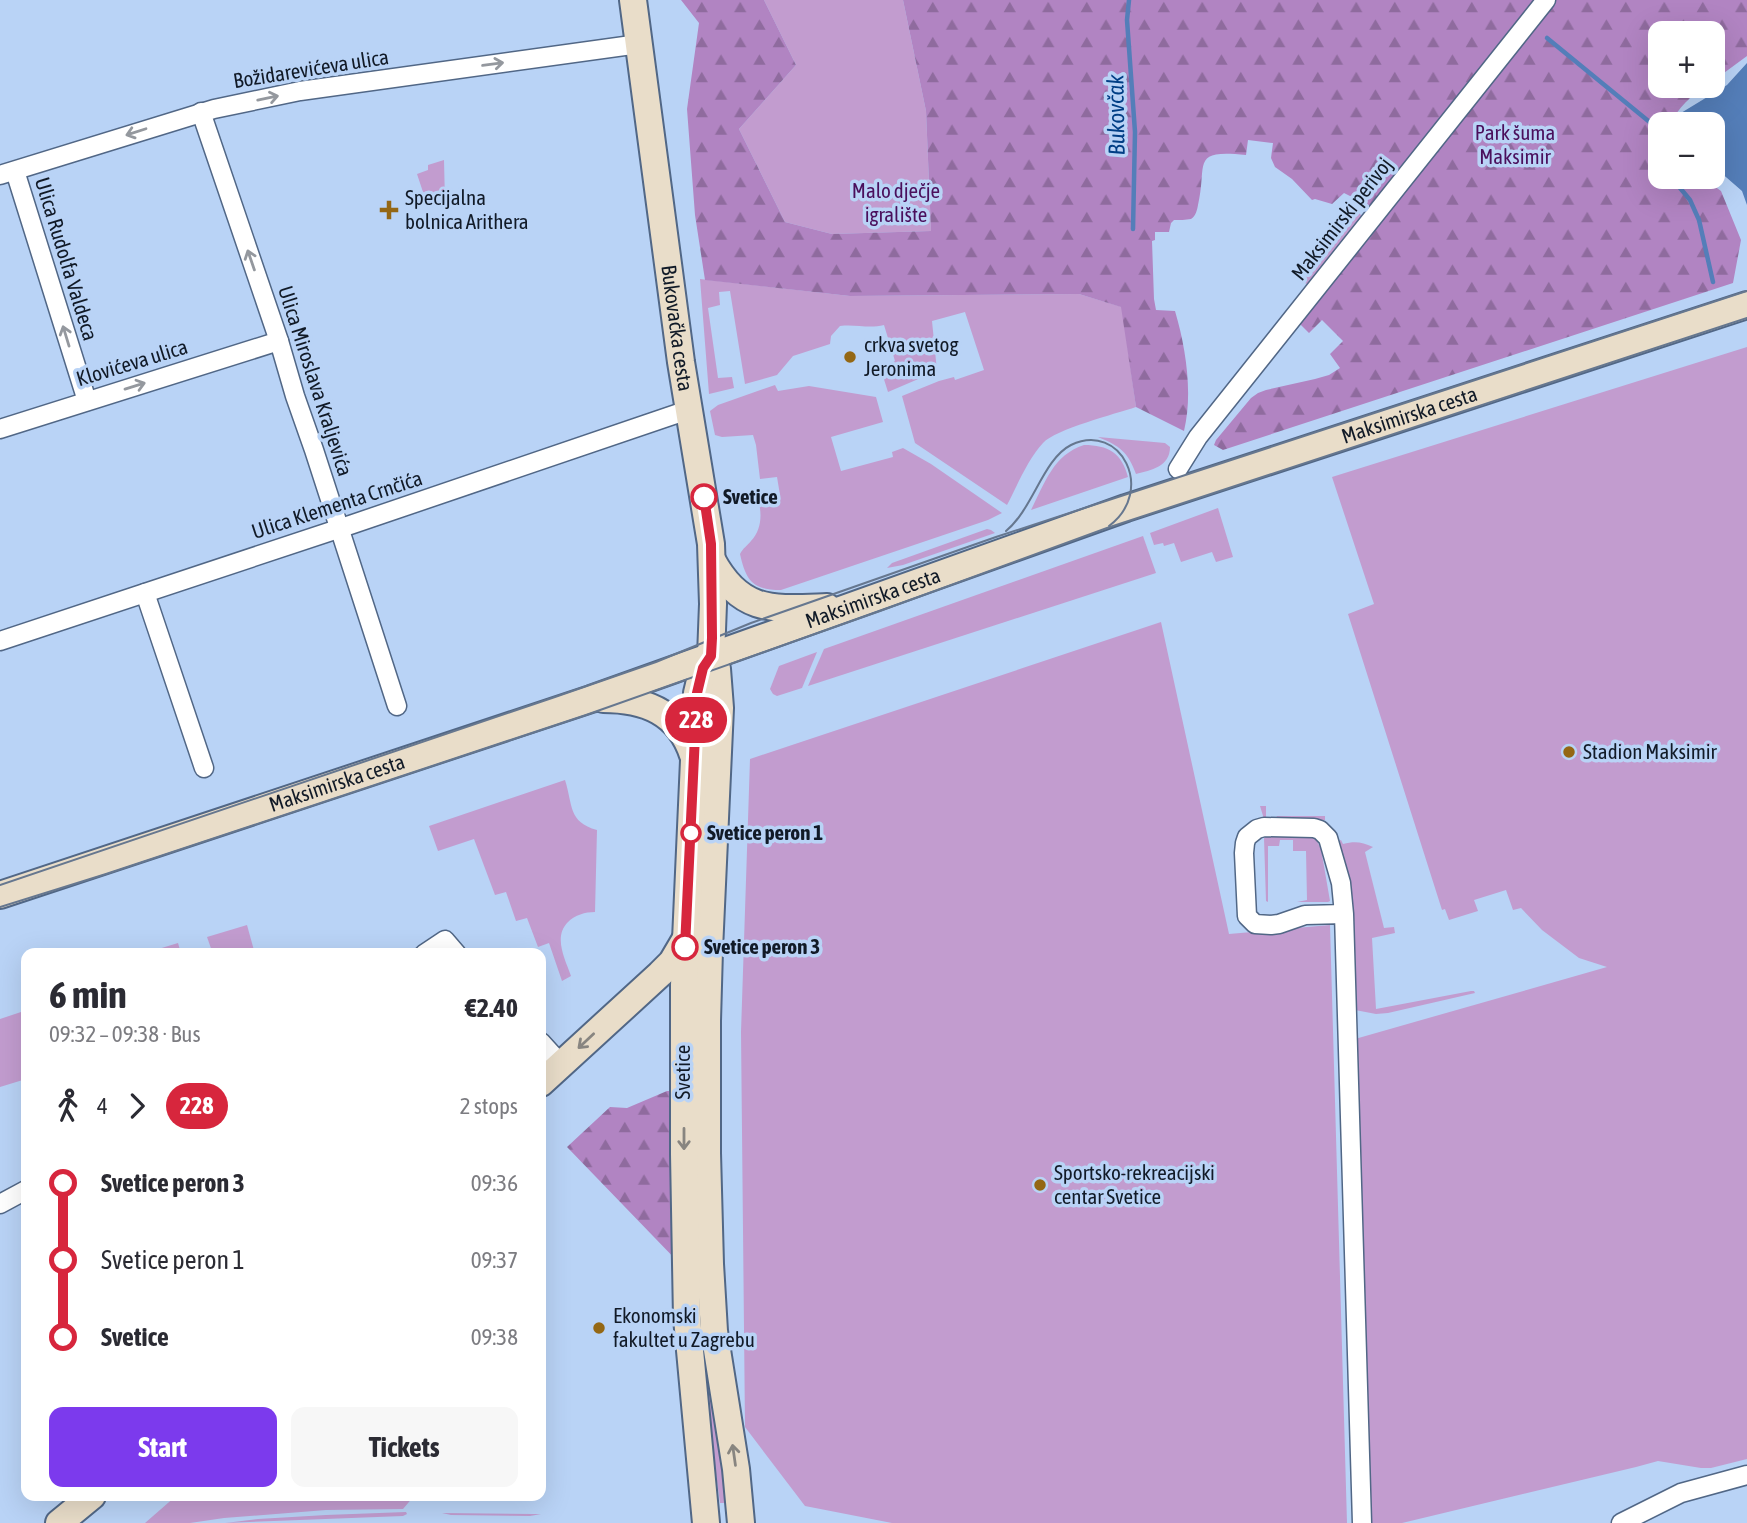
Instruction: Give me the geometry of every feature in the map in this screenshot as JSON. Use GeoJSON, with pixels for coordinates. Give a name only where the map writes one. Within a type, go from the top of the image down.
{"type":"FeatureCollection","features":[{"type":"Feature","properties":{"kind":"main road","name":"Bukovačka cesta"},"geometry":{"type":"LineString","coordinates":[[633,0],[688,410],[708,520],[713,604],[711,656]]}},
{"type":"Feature","properties":{"kind":"main road","name":"Maksimirska cesta"},"geometry":{"type":"LineString","coordinates":[[0,895],[591,699],[1126,508],[1747,305]]}},
{"type":"Feature","properties":{"kind":"main road"},"geometry":{"type":"LineString","coordinates":[[712,561],[722,577],[739,595],[759,605],[829,607],[853,604]]}},
{"type":"Feature","properties":{"kind":"main road","name":"Svetice"},"geometry":{"type":"LineString","coordinates":[[706,1523],[686,1292],[684,1003],[699,684],[703,668],[711,656]]}},
{"type":"Feature","properties":{"kind":"main road","name":"Svetice"},"geometry":{"type":"LineString","coordinates":[[711,656],[717,669],[720,708],[707,1021],[711,1300],[736,1469],[741,1523]]}},
{"type":"Feature","properties":{"kind":"main road"},"geometry":{"type":"LineString","coordinates":[[591,699],[629,700],[647,704],[680,728],[695,760]]}},
{"type":"Feature","properties":{"kind":"main road"},"geometry":{"type":"LineString","coordinates":[[546,1078],[672,962],[686,939]]}},
{"type":"Feature","properties":{"kind":"main road"},"geometry":{"type":"LineString","coordinates":[[631,1000],[640,996],[656,995],[671,998],[694,1009],[707,1021]]}},
{"type":"Feature","properties":{"kind":"main road"},"geometry":{"type":"LineString","coordinates":[[59,1523],[86,1501]]}},
{"type":"Feature","properties":{"kind":"street","name":"Maksimirski perivoj"},"geometry":{"type":"LineString","coordinates":[[1178,469],[1198,437],[1546,0]]}},
{"type":"Feature","properties":{"kind":"street","name":"Božidarevićeva ulica"},"geometry":{"type":"LineString","coordinates":[[7,173],[201,112],[300,91],[639,44]]}},
{"type":"Feature","properties":{"kind":"street","name":"Ulica Miroslava Kraljevića"},"geometry":{"type":"LineString","coordinates":[[201,112],[397,706]]}},
{"type":"Feature","properties":{"kind":"street","name":"Ulica Rudolfa Valdeca"},"geometry":{"type":"LineString","coordinates":[[7,173],[87,401]]}},
{"type":"Feature","properties":{"kind":"street","name":"Klovićeva ulica"},"geometry":{"type":"LineString","coordinates":[[0,429],[87,401],[276,333]]}},
{"type":"Feature","properties":{"kind":"street","name":"Ulica Klementa Crnčića"},"geometry":{"type":"LineString","coordinates":[[0,641],[688,410]]}},
{"type":"Feature","properties":{"kind":"street"},"geometry":{"type":"LineString","coordinates":[[145,593],[204,768]]}},
{"type":"Feature","properties":{"kind":"street"},"geometry":{"type":"LineString","coordinates":[[1344,914],[1305,915],[1279,924],[1261,925],[1249,920],[1246,909],[1244,852],[1251,832],[1264,827],[1314,828],[1325,834],[1341,883],[1344,914],[1362,1523]]}},
{"type":"Feature","properties":{"kind":"street"},"geometry":{"type":"LineString","coordinates":[[433,948],[445,940],[452,948]]}},
{"type":"Feature","properties":{"kind":"street"},"geometry":{"type":"LineString","coordinates":[[546,1048],[561,1064]]}},
{"type":"Feature","properties":{"kind":"street"},"geometry":{"type":"LineString","coordinates":[[0,1203],[21,1192]]}},
{"type":"Feature","properties":{"kind":"street"},"geometry":{"type":"LineString","coordinates":[[1621,1523],[1681,1493],[1747,1475]]}},
{"type":"Feature","properties":{"kind":"green space","name":"Park šuma Maksimir"},"geometry":{"type":"Polygon","coordinates":[[[681,0],[764,0],[796,65],[739,129],[785,222],[832,234],[931,231],[926,111],[903,0],[1747,0],[1747,56],[1725,72],[1725,21],[1648,21],[1648,98],[1690,98],[1677,112],[1648,112],[1648,189],[1721,191],[1741,240],[1733,283],[1223,450],[1214,445],[1216,440],[1258,393],[1329,375],[1340,368],[1330,354],[1343,341],[1322,320],[1309,333],[1299,323],[1372,207],[1344,193],[1332,204],[1312,200],[1292,179],[1275,167],[1271,158],[1273,143],[1248,140],[1246,155],[1208,157],[1204,162],[1201,191],[1194,216],[1191,219],[1174,220],[1169,232],[1155,232],[1155,240],[1152,241],[1156,310],[1175,311],[1185,355],[1188,402],[1184,431],[1136,407],[1121,307],[1079,294],[850,296],[705,280],[695,215],[687,109],[699,23],[681,0]]]}},
{"type":"Feature","properties":{"kind":"green space","name":"Malo dječje igralište"},"geometry":{"type":"Polygon","coordinates":[[[764,0],[903,0],[926,111],[931,231],[832,234],[785,222],[739,129],[796,65],[764,0]]]}},
{"type":"Feature","properties":{"kind":"green space"},"geometry":{"type":"Polygon","coordinates":[[[444,160],[445,202],[427,204],[417,174],[428,170],[428,165],[444,160]]]}},
{"type":"Feature","properties":{"kind":"green space"},"geometry":{"type":"Polygon","coordinates":[[[1351,210],[1362,216],[1361,220],[1309,285],[1301,281],[1300,278],[1351,210]]]}},
{"type":"Feature","properties":{"kind":"green space"},"geometry":{"type":"Polygon","coordinates":[[[700,279],[850,296],[1079,294],[1122,307],[1136,407],[1060,432],[1043,443],[1032,457],[1007,505],[915,443],[902,396],[939,381],[954,377],[955,380],[984,370],[965,312],[932,321],[937,371],[888,392],[881,370],[895,361],[884,325],[840,326],[831,336],[830,344],[793,356],[777,375],[745,384],[730,291],[719,292],[720,305],[708,308],[718,378],[732,377],[734,388],[709,394],[700,279]]]}},
{"type":"Feature","properties":{"kind":"green space"},"geometry":{"type":"Polygon","coordinates":[[[1747,347],[1747,1459],[1711,1468],[1658,1461],[1402,1523],[1370,1523],[1355,1039],[1607,967],[1579,958],[1542,930],[1521,908],[1513,910],[1506,890],[1474,900],[1478,911],[1449,920],[1445,909],[1442,910],[1348,614],[1374,604],[1332,477],[1747,347]]]}},
{"type":"Feature","properties":{"kind":"green space"},"geometry":{"type":"Polygon","coordinates":[[[775,385],[778,391],[809,386],[876,397],[883,422],[831,437],[841,471],[893,457],[892,452],[903,448],[1002,513],[781,590],[757,586],[748,577],[740,554],[759,528],[760,499],[780,495],[777,477],[760,479],[753,435],[715,435],[710,411],[718,405],[775,385]]]}},
{"type":"Feature","properties":{"kind":"green space"},"geometry":{"type":"Polygon","coordinates":[[[1098,437],[1165,443],[1170,447],[1169,454],[1159,466],[1136,474],[1130,460],[1122,451],[1098,437]]]}},
{"type":"Feature","properties":{"kind":"green space"},"geometry":{"type":"Polygon","coordinates":[[[1084,445],[1113,452],[1122,462],[1128,477],[1031,510],[1057,463],[1084,445]]]}},
{"type":"Feature","properties":{"kind":"green space"},"geometry":{"type":"Polygon","coordinates":[[[1218,508],[1233,557],[1216,562],[1212,552],[1181,562],[1174,543],[1154,545],[1150,533],[1218,508]]]}},
{"type":"Feature","properties":{"kind":"green space"},"geometry":{"type":"Polygon","coordinates":[[[987,529],[995,533],[887,568],[892,563],[987,529]]]}},
{"type":"Feature","properties":{"kind":"green space"},"geometry":{"type":"Polygon","coordinates":[[[1143,536],[1156,573],[808,686],[824,649],[1143,536]]]}},
{"type":"Feature","properties":{"kind":"green space","name":"Sportsko-rekreacijski centar Svetice"},"geometry":{"type":"Polygon","coordinates":[[[1161,622],[1229,934],[1330,925],[1347,1523],[892,1523],[805,1506],[745,1427],[741,1032],[750,759],[1161,622]]]}},
{"type":"Feature","properties":{"kind":"green space"},"geometry":{"type":"Polygon","coordinates":[[[817,652],[802,688],[777,696],[773,694],[770,689],[779,666],[817,652]]]}},
{"type":"Feature","properties":{"kind":"green space"},"geometry":{"type":"Polygon","coordinates":[[[565,780],[576,817],[588,827],[597,830],[595,912],[577,916],[568,922],[561,934],[563,955],[571,976],[562,981],[549,943],[538,947],[527,918],[516,921],[506,892],[495,895],[474,839],[438,851],[429,826],[565,780]]]}},
{"type":"Feature","properties":{"kind":"green space"},"geometry":{"type":"Polygon","coordinates":[[[1260,806],[1266,806],[1266,818],[1325,816],[1325,820],[1267,820],[1264,819],[1260,806]]]}},
{"type":"Feature","properties":{"kind":"green space"},"geometry":{"type":"Polygon","coordinates":[[[1315,837],[1321,849],[1330,901],[1297,902],[1307,900],[1306,851],[1293,851],[1293,840],[1280,840],[1279,846],[1268,846],[1268,902],[1266,901],[1264,838],[1315,837]]]}},
{"type":"Feature","properties":{"kind":"green space"},"geometry":{"type":"Polygon","coordinates":[[[1341,840],[1343,844],[1358,842],[1373,847],[1365,852],[1384,928],[1394,927],[1395,933],[1372,938],[1376,1009],[1471,991],[1475,993],[1388,1013],[1355,1010],[1353,911],[1339,846],[1341,840]]]}},
{"type":"Feature","properties":{"kind":"green space"},"geometry":{"type":"Polygon","coordinates":[[[247,925],[253,948],[211,948],[207,937],[247,925]]]}},
{"type":"Feature","properties":{"kind":"green space"},"geometry":{"type":"Polygon","coordinates":[[[178,943],[179,948],[162,948],[178,943]]]}},
{"type":"Feature","properties":{"kind":"green space"},"geometry":{"type":"Polygon","coordinates":[[[21,1012],[21,1081],[0,1087],[0,1019],[21,1012]]]}},
{"type":"Feature","properties":{"kind":"green space"},"geometry":{"type":"Polygon","coordinates":[[[667,1091],[677,1091],[681,1265],[567,1147],[610,1107],[627,1108],[667,1091]]]}},
{"type":"Feature","properties":{"kind":"green space"},"geometry":{"type":"Polygon","coordinates":[[[696,1200],[729,1503],[720,1503],[700,1358],[696,1200]]]}},
{"type":"Feature","properties":{"kind":"green space"},"geometry":{"type":"Polygon","coordinates":[[[170,1501],[410,1501],[403,1509],[326,1510],[190,1523],[145,1523],[170,1501]]]}},
{"type":"Feature","properties":{"kind":"green space"},"geometry":{"type":"Polygon","coordinates":[[[406,1512],[403,1516],[225,1523],[258,1519],[406,1512]]]}},
{"type":"Feature","properties":{"kind":"green space"},"geometry":{"type":"Polygon","coordinates":[[[442,1513],[541,1514],[530,1516],[442,1513]]]}},
{"type":"Feature","properties":{"kind":"water"},"geometry":{"type":"Polygon","coordinates":[[[1747,63],[1747,205],[1742,191],[1725,176],[1725,112],[1683,112],[1706,98],[1725,98],[1727,85],[1747,63]]]}},
{"type":"Feature","properties":{"kind":"waterway","name":"Bukovčak"},"geometry":{"type":"LineString","coordinates":[[1129,0],[1127,20],[1135,132],[1133,229]]}},
{"type":"Feature","properties":{"kind":"waterway"},"geometry":{"type":"LineString","coordinates":[[1547,38],[1648,121]]}},
{"type":"Feature","properties":{"kind":"waterway"},"geometry":{"type":"LineString","coordinates":[[1681,189],[1690,200],[1699,220],[1713,282]]}},
{"type":"Feature","properties":{"kind":"tram line"},"geometry":{"type":"LineString","coordinates":[[0,885],[656,662],[751,623],[996,537],[1747,291]]}},
{"type":"Feature","properties":{"kind":"tram line"},"geometry":{"type":"LineString","coordinates":[[0,907],[586,715],[1107,528],[1747,318]]}},
{"type":"Feature","properties":{"kind":"tram line"},"geometry":{"type":"LineString","coordinates":[[1006,531],[1024,510],[1045,473],[1061,452],[1071,445],[1089,440],[1105,443],[1117,451],[1126,463],[1131,479],[1130,495],[1123,511],[1109,526]]}},
{"type":"Feature","properties":{"kind":"bus line","name":"228"},"geometry":{"type":"LineString","coordinates":[[685,947],[697,693],[703,668],[711,656],[712,638],[711,544],[704,497]]}},
{"type":"Feature","properties":{"kind":"place","name":"Specijalna bolnica Arithera"},"geometry":{"type":"Point","coordinates":[389,210]}},
{"type":"Feature","properties":{"kind":"place","name":"crkva svetog Jeronima"},"geometry":{"type":"Point","coordinates":[850,357]}},
{"type":"Feature","properties":{"kind":"place","name":"Svetice"},"geometry":{"type":"Point","coordinates":[704,497]}},
{"type":"Feature","properties":{"kind":"place","name":"Stadion Maksimir"},"geometry":{"type":"Point","coordinates":[1569,752]}},
{"type":"Feature","properties":{"kind":"place","name":"Svetice peron 1"},"geometry":{"type":"Point","coordinates":[691,833]}},
{"type":"Feature","properties":{"kind":"place","name":"Svetice peron 3"},"geometry":{"type":"Point","coordinates":[685,947]}},
{"type":"Feature","properties":{"kind":"place","name":"Sportsko-rekreacijski centar Svetice"},"geometry":{"type":"Point","coordinates":[1040,1185]}},
{"type":"Feature","properties":{"kind":"place","name":"Ekonomski fakultet u Zagrebu"},"geometry":{"type":"Point","coordinates":[599,1328]}}]}
